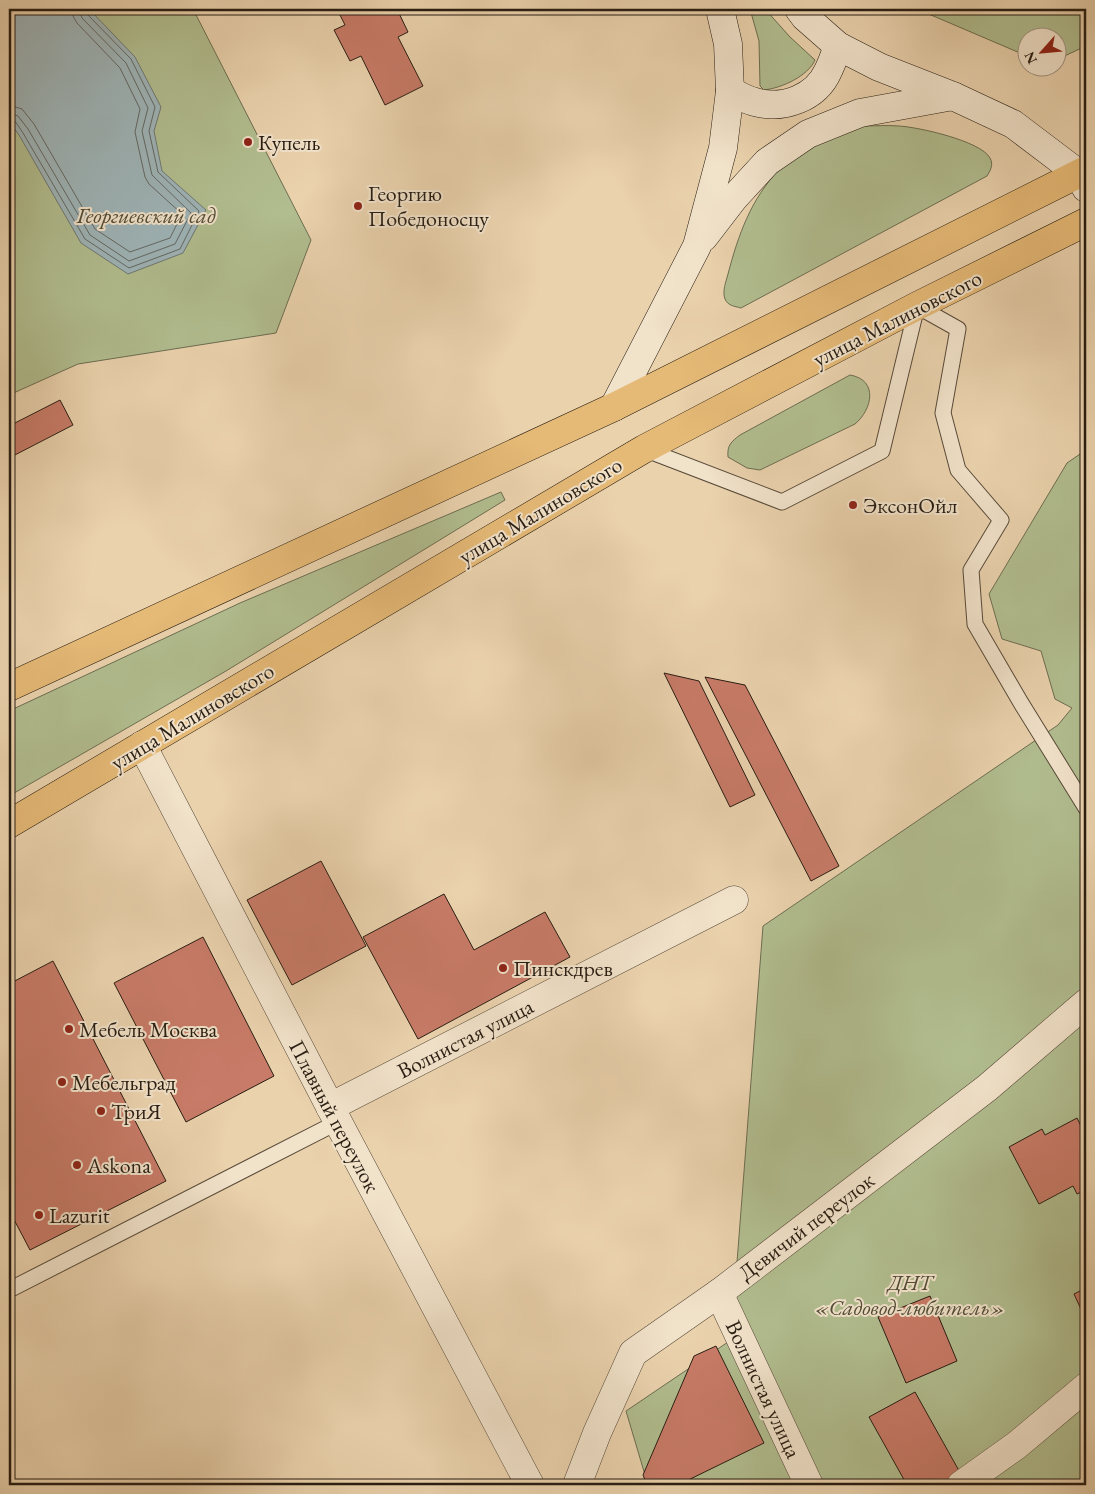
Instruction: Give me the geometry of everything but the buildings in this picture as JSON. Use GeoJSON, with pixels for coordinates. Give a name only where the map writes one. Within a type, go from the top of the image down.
{"type":"FeatureCollection","features":[{"type":"Feature","properties":{"kind":"highway"},"geometry":{"type":"LineString","coordinates":[[9,687],[614,407],[1084,177]]}},
{"type":"Feature","properties":{"kind":"highway","name":"улица Малиновского"},"geometry":{"type":"LineString","coordinates":[[9,824],[644,449],[917,306],[1086,222]]}},
{"type":"Feature","properties":{"kind":"street"},"geometry":{"type":"LineString","coordinates":[[697,246],[723,148],[730,91],[728,44],[720,9]]}},
{"type":"Feature","properties":{"kind":"street"},"geometry":{"type":"LineString","coordinates":[[799,9],[838,46],[879,67],[953,96],[1013,124],[1084,177]]}},
{"type":"Feature","properties":{"kind":"street"},"geometry":{"type":"LineString","coordinates":[[730,91],[755,102],[780,104],[798,101],[817,88],[828,73],[838,46]]}},
{"type":"Feature","properties":{"kind":"street"},"geometry":{"type":"LineString","coordinates":[[614,407],[697,246],[734,198],[766,162],[808,134],[860,112],[953,96]]}},
{"type":"Feature","properties":{"kind":"street","name":"Плавный переулок"},"geometry":{"type":"LineString","coordinates":[[142,745],[530,1485]]}},
{"type":"Feature","properties":{"kind":"street","name":"Волнистая улица"},"geometry":{"type":"LineString","coordinates":[[334,1114],[734,900]]}},
{"type":"Feature","properties":{"kind":"street","name":"Девичий переулок"},"geometry":{"type":"LineString","coordinates":[[576,1485],[633,1353],[719,1293],[987,1088],[1086,1003]]}},
{"type":"Feature","properties":{"kind":"street","name":"Волнистая улица"},"geometry":{"type":"LineString","coordinates":[[719,1293],[809,1485]]}},
{"type":"Feature","properties":{"kind":"street"},"geometry":{"type":"LineString","coordinates":[[961,1485],[1017,1444],[1086,1387]]}},
{"type":"Feature","properties":{"kind":"lane"},"geometry":{"type":"LineString","coordinates":[[644,449],[782,502],[882,451],[917,306],[958,329],[943,413],[958,470],[1001,520],[971,570],[975,624],[1086,808]]}},
{"type":"Feature","properties":{"kind":"lane"},"geometry":{"type":"LineString","coordinates":[[9,1290],[334,1114]]}},
{"type":"Feature","properties":{"kind":"green space","name":"Георгиевский сад"},"geometry":{"type":"Polygon","coordinates":[[[9,9],[193,9],[311,240],[276,333],[78,364],[9,395],[9,9]]]}},
{"type":"Feature","properties":{"kind":"green space"},"geometry":{"type":"Polygon","coordinates":[[[750,9],[765,9],[790,37],[815,60],[807,71],[779,87],[764,90],[760,86],[759,41],[750,9]]]}},
{"type":"Feature","properties":{"kind":"green space"},"geometry":{"type":"Polygon","coordinates":[[[917,9],[1086,9],[1086,46],[1068,54],[1068,28],[1018,28],[1018,52],[917,9]]]}},
{"type":"Feature","properties":{"kind":"green space"},"geometry":{"type":"Polygon","coordinates":[[[864,126],[908,127],[948,136],[975,146],[984,152],[990,158],[991,168],[987,176],[741,308],[728,303],[724,296],[724,290],[736,246],[753,205],[770,180],[788,161],[808,148],[864,126]]]}},
{"type":"Feature","properties":{"kind":"green space"},"geometry":{"type":"Polygon","coordinates":[[[850,375],[859,378],[865,383],[869,389],[870,396],[869,404],[855,424],[760,470],[747,468],[728,457],[730,444],[740,435],[850,375]]]}},
{"type":"Feature","properties":{"kind":"green space","name":"ДНТ «Садовод-любитель»"},"geometry":{"type":"Polygon","coordinates":[[[1086,450],[1086,1485],[648,1485],[626,1411],[731,1340],[763,926],[1058,725],[1072,708],[1055,699],[1041,651],[1002,639],[989,594],[1067,463],[1086,450]]]}},
{"type":"Feature","properties":{"kind":"green space"},"geometry":{"type":"Polygon","coordinates":[[[501,492],[505,500],[226,671],[9,796],[9,711],[240,603],[501,492]]]}},
{"type":"Feature","properties":{"kind":"water"},"geometry":{"type":"Polygon","coordinates":[[[9,9],[89,9],[135,57],[161,107],[154,131],[162,171],[206,210],[183,253],[128,274],[81,243],[9,121],[9,9]]]}},
{"type":"Feature","properties":{"kind":"place","name":"Купель"},"geometry":{"type":"Point","coordinates":[248,142]}},
{"type":"Feature","properties":{"kind":"place","name":"Георгию Победоносцу"},"geometry":{"type":"Point","coordinates":[358,206]}},
{"type":"Feature","properties":{"kind":"place","name":"ЭксонОйл"},"geometry":{"type":"Point","coordinates":[853,505]}},
{"type":"Feature","properties":{"kind":"place","name":"Пинскдрев"},"geometry":{"type":"Point","coordinates":[503,968]}},
{"type":"Feature","properties":{"kind":"place","name":"Мебель Москва"},"geometry":{"type":"Point","coordinates":[69,1029]}},
{"type":"Feature","properties":{"kind":"place","name":"Мебельград"},"geometry":{"type":"Point","coordinates":[62,1082]}},
{"type":"Feature","properties":{"kind":"place","name":"ТриЯ"},"geometry":{"type":"Point","coordinates":[101,1111]}},
{"type":"Feature","properties":{"kind":"place","name":"Askona"},"geometry":{"type":"Point","coordinates":[77,1165]}},
{"type":"Feature","properties":{"kind":"place","name":"Lazurit"},"geometry":{"type":"Point","coordinates":[39,1215]}}]}
